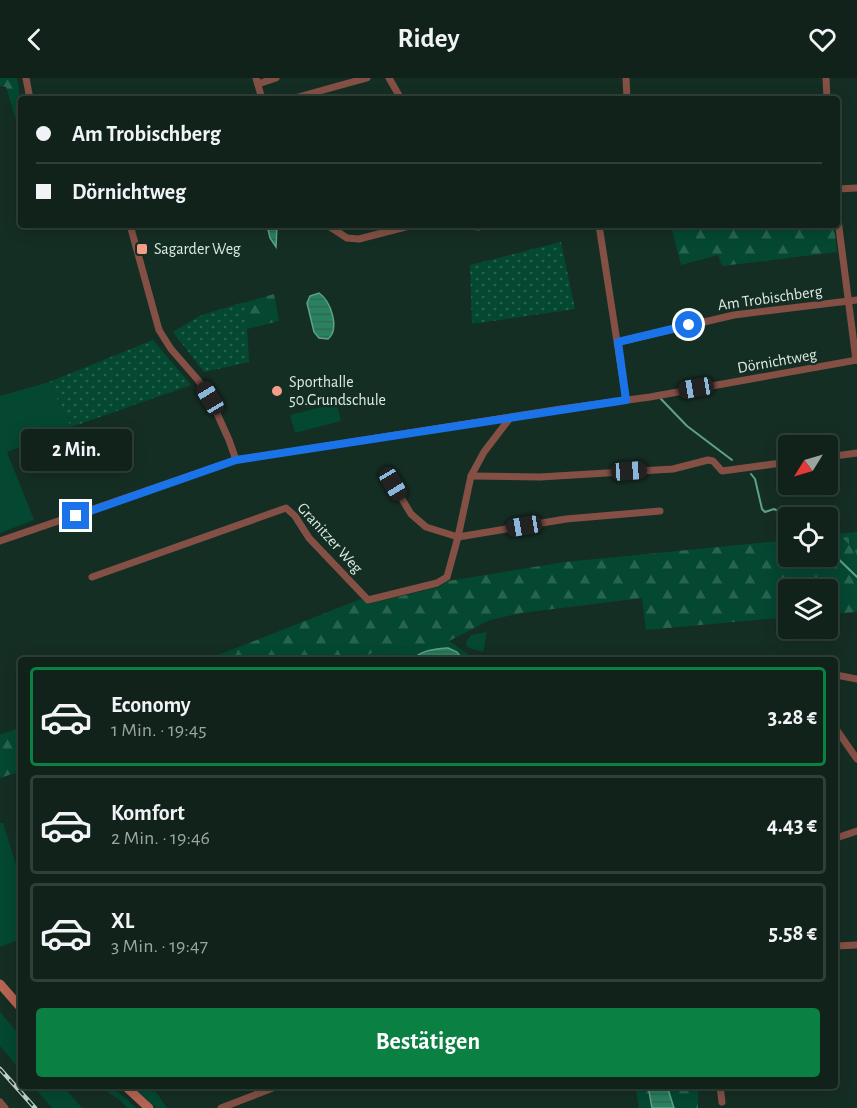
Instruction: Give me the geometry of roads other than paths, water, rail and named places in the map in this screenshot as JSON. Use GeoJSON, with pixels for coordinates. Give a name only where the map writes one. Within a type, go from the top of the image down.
{"type":"FeatureCollection","features":[{"type":"Feature","properties":{"kind":"main road"},"geometry":{"type":"LineString","coordinates":[[0,984],[17,999]]}},
{"type":"Feature","properties":{"kind":"main road"},"geometry":{"type":"LineString","coordinates":[[127,1089],[149,1108]]}},
{"type":"Feature","properties":{"kind":"street"},"geometry":{"type":"LineString","coordinates":[[26,78],[29,96]]}},
{"type":"Feature","properties":{"kind":"street"},"geometry":{"type":"LineString","coordinates":[[261,96],[257,81],[276,78]]}},
{"type":"Feature","properties":{"kind":"street"},"geometry":{"type":"LineString","coordinates":[[302,96],[367,78]]}},
{"type":"Feature","properties":{"kind":"street"},"geometry":{"type":"LineString","coordinates":[[389,78],[399,96]]}},
{"type":"Feature","properties":{"kind":"street"},"geometry":{"type":"LineString","coordinates":[[626,78],[627,96]]}},
{"type":"Feature","properties":{"kind":"street"},"geometry":{"type":"LineString","coordinates":[[826,78],[827,96]]}},
{"type":"Feature","properties":{"kind":"street"},"geometry":{"type":"LineString","coordinates":[[840,189],[857,188]]}},
{"type":"Feature","properties":{"kind":"street"},"geometry":{"type":"LineString","coordinates":[[131,228],[159,330],[210,398],[230,440],[236,460]]}},
{"type":"Feature","properties":{"kind":"street"},"geometry":{"type":"LineString","coordinates":[[332,228],[347,238],[359,239],[401,228]]}},
{"type":"Feature","properties":{"kind":"street"},"geometry":{"type":"LineString","coordinates":[[599,228],[626,400]]}},
{"type":"Feature","properties":{"kind":"street"},"geometry":{"type":"LineString","coordinates":[[839,228],[856,360]]}},
{"type":"Feature","properties":{"kind":"street","name":"Am Trobischberg"},"geometry":{"type":"LineString","coordinates":[[618,342],[734,315],[857,300]]}},
{"type":"Feature","properties":{"kind":"street","name":"Dörnichtweg"},"geometry":{"type":"LineString","coordinates":[[0,541],[236,460],[626,400],[856,360]]}},
{"type":"Feature","properties":{"kind":"street","name":"Granitzer Weg"},"geometry":{"type":"LineString","coordinates":[[92,577],[286,508],[295,516],[309,538],[368,600],[437,583],[447,577],[471,476],[484,452],[510,418]]}},
{"type":"Feature","properties":{"kind":"street"},"geometry":{"type":"LineString","coordinates":[[838,456],[857,453]]}},
{"type":"Feature","properties":{"kind":"street"},"geometry":{"type":"LineString","coordinates":[[471,476],[540,477],[673,469],[708,459],[722,471],[778,463]]}},
{"type":"Feature","properties":{"kind":"street"},"geometry":{"type":"LineString","coordinates":[[391,473],[393,484],[411,514],[426,527],[458,537],[566,519],[660,511]]}},
{"type":"Feature","properties":{"kind":"street"},"geometry":{"type":"LineString","coordinates":[[838,675],[857,679]]}},
{"type":"Feature","properties":{"kind":"street"},"geometry":{"type":"LineString","coordinates":[[838,732],[857,759]]}},
{"type":"Feature","properties":{"kind":"street"},"geometry":{"type":"LineString","coordinates":[[838,837],[857,831]]}},
{"type":"Feature","properties":{"kind":"street"},"geometry":{"type":"LineString","coordinates":[[838,946],[857,945]]}},
{"type":"Feature","properties":{"kind":"street"},"geometry":{"type":"LineString","coordinates":[[220,1108],[270,1089]]}},
{"type":"Feature","properties":{"kind":"street"},"geometry":{"type":"LineString","coordinates":[[720,1089],[722,1102]]}},
{"type":"Feature","properties":{"kind":"street"},"geometry":{"type":"LineString","coordinates":[[0,1102],[5,1108]]}},
{"type":"Feature","properties":{"kind":"waterway"},"geometry":{"type":"LineString","coordinates":[[661,399],[687,426],[732,460]]}},
{"type":"Feature","properties":{"kind":"waterway"},"geometry":{"type":"LineString","coordinates":[[751,474],[755,479],[762,509],[765,512],[774,509],[778,511]]}},
{"type":"Feature","properties":{"kind":"waterway"},"geometry":{"type":"LineString","coordinates":[[838,559],[857,577]]}},
{"type":"Feature","properties":{"kind":"railway"},"geometry":{"type":"LineString","coordinates":[[0,1069],[35,1108]]}},
{"type":"Feature","properties":{"kind":"place","name":"Sagarder Weg"},"geometry":{"type":"Point","coordinates":[142,249]}},
{"type":"Feature","properties":{"kind":"place","name":"Sporthalle 50.Grundschule"},"geometry":{"type":"Point","coordinates":[277,391]}}]}
